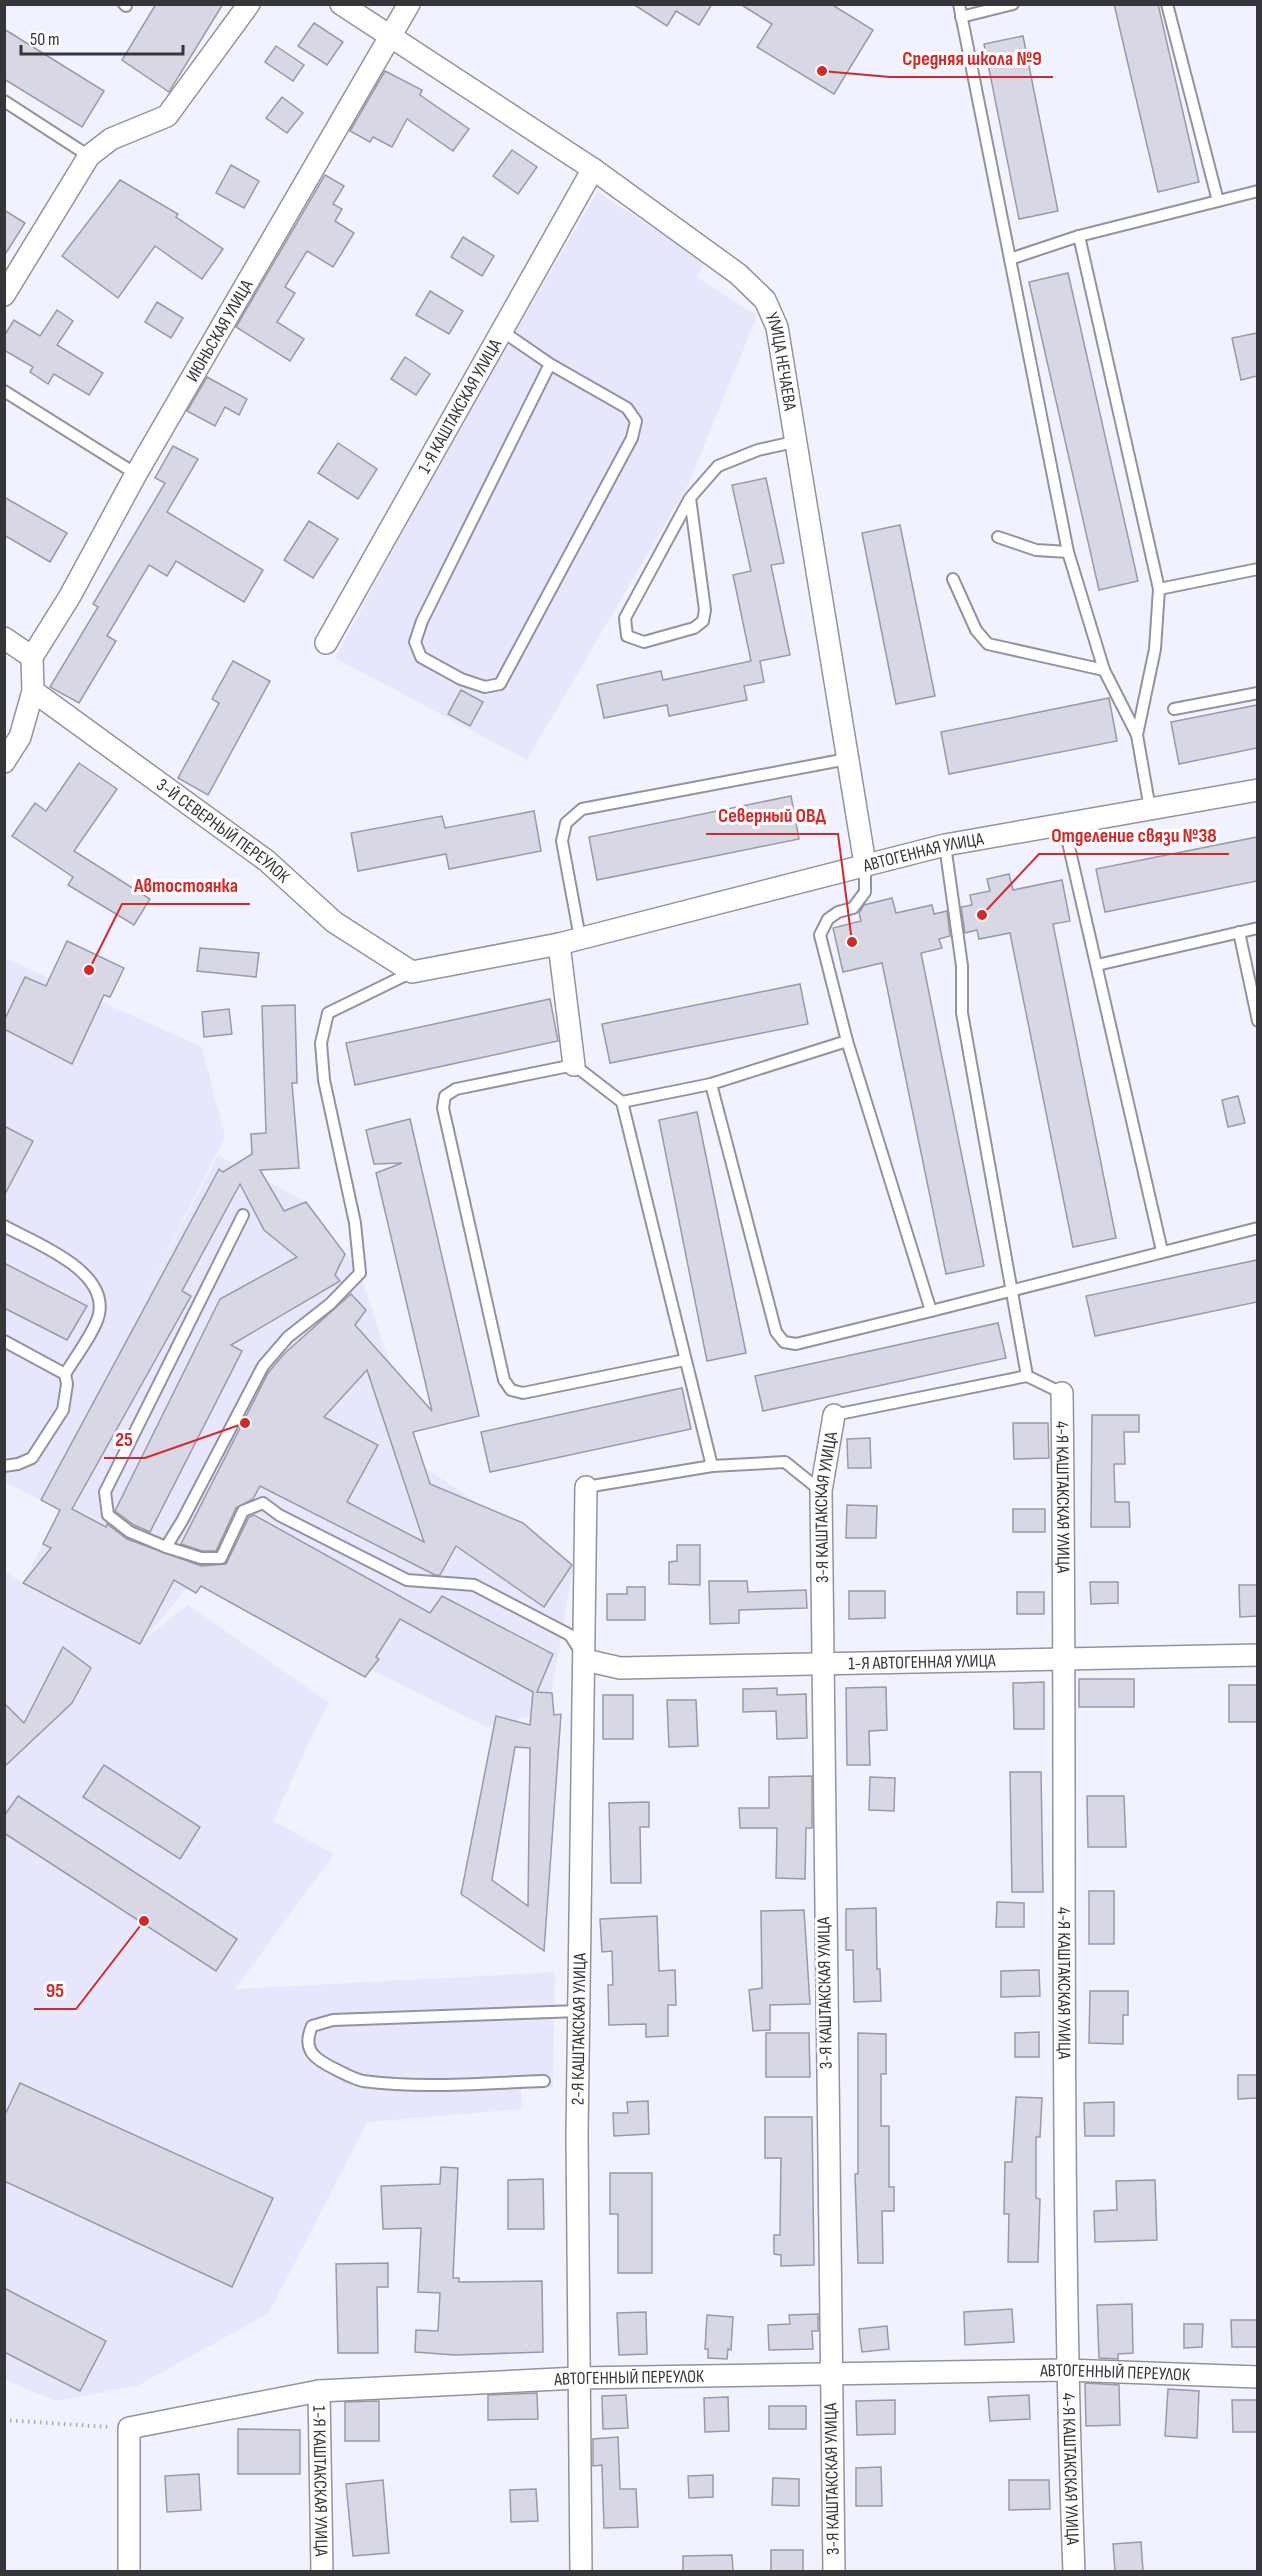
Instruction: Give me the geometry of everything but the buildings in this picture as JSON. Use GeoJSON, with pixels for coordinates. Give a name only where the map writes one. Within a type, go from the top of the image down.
{"type":"FeatureCollection","features":[{"type":"Feature","properties":{"kind":"street"},"geometry":{"type":"LineString","coordinates":[[6,287],[89,156],[111,140],[167,116],[249,4]]}},
{"type":"Feature","properties":{"kind":"street","name":"УЛИЦА НЕЧАЕВА"},"geometry":{"type":"LineString","coordinates":[[341,4],[593,169],[738,274],[765,300],[777,327],[864,864]]}},
{"type":"Feature","properties":{"kind":"street","name":"ИЮНЬСКАЯ УЛИЦА"},"geometry":{"type":"LineString","coordinates":[[32,657],[70,596],[135,474],[409,4]]}},
{"type":"Feature","properties":{"kind":"street","name":"1-Я КАШТАКСКАЯ УЛИЦА"},"geometry":{"type":"LineString","coordinates":[[326,643],[593,169]]}},
{"type":"Feature","properties":{"kind":"street"},"geometry":{"type":"LineString","coordinates":[[4,638],[32,657],[33,691],[20,736],[4,762]]}},
{"type":"Feature","properties":{"kind":"street","name":"3-Й СЕВЕРНЫЙ ПЕРЕУЛОК"},"geometry":{"type":"LineString","coordinates":[[33,691],[267,861],[334,922],[412,972]]}},
{"type":"Feature","properties":{"kind":"street","name":"АВТОГЕННАЯ УЛИЦА"},"geometry":{"type":"LineString","coordinates":[[412,972],[559,944],[945,845],[1257,790]]}},
{"type":"Feature","properties":{"kind":"street"},"geometry":{"type":"LineString","coordinates":[[559,944],[574,1065]]}},
{"type":"Feature","properties":{"kind":"street","name":"4-Я КАШТАКСКАЯ УЛИЦА"},"geometry":{"type":"LineString","coordinates":[[1062,1393],[1066,1659],[1066,2370],[1074,2571]]}},
{"type":"Feature","properties":{"kind":"street","name":"3-Я КАШТАКСКАЯ УЛИЦА"},"geometry":{"type":"LineString","coordinates":[[834,1415],[821,1491],[821,1662],[834,2571]]}},
{"type":"Feature","properties":{"kind":"street","name":"2-Я КАШТАКСКАЯ УЛИЦА"},"geometry":{"type":"LineString","coordinates":[[581,2571],[578,2378],[579,2011],[586,1487]]}},
{"type":"Feature","properties":{"kind":"street","name":"1-Я АВТОГЕННАЯ УЛИЦА"},"geometry":{"type":"LineString","coordinates":[[585,1660],[620,1668],[821,1662],[1257,1655]]}},
{"type":"Feature","properties":{"kind":"street","name":"АВТОГЕННЫЙ ПЕРЕУЛОК"},"geometry":{"type":"LineString","coordinates":[[129,2428],[319,2391],[578,2378],[1066,2370],[1257,2377]]}},
{"type":"Feature","properties":{"kind":"street","name":"1-Я КАШТАКСКАЯ УЛИЦА"},"geometry":{"type":"LineString","coordinates":[[319,2391],[322,2571]]}},
{"type":"Feature","properties":{"kind":"street"},"geometry":{"type":"LineString","coordinates":[[129,2428],[129,2571]]}},
{"type":"Feature","properties":{"kind":"lane"},"geometry":{"type":"LineString","coordinates":[[959,4],[1068,552],[1104,670],[1137,735],[1150,809]]}},
{"type":"Feature","properties":{"kind":"lane"},"geometry":{"type":"LineString","coordinates":[[961,17],[1013,4]]}},
{"type":"Feature","properties":{"kind":"lane"},"geometry":{"type":"LineString","coordinates":[[1167,4],[1218,201]]}},
{"type":"Feature","properties":{"kind":"lane"},"geometry":{"type":"LineString","coordinates":[[4,101],[89,156]]}},
{"type":"Feature","properties":{"kind":"lane"},"geometry":{"type":"LineString","coordinates":[[1010,259],[1079,236],[1257,191]]}},
{"type":"Feature","properties":{"kind":"lane"},"geometry":{"type":"LineString","coordinates":[[1079,236],[1159,590],[1155,649],[1137,735]]}},
{"type":"Feature","properties":{"kind":"lane"},"geometry":{"type":"LineString","coordinates":[[502,330],[550,364],[627,408],[636,421],[632,438],[500,684],[485,687],[461,679],[421,657],[415,642],[422,621],[550,364]]}},
{"type":"Feature","properties":{"kind":"lane"},"geometry":{"type":"LineString","coordinates":[[4,391],[135,474]]}},
{"type":"Feature","properties":{"kind":"lane"},"geometry":{"type":"LineString","coordinates":[[690,498],[705,610],[703,621],[693,628],[644,642],[627,636],[625,618],[690,498],[718,466],[758,450],[795,442]]}},
{"type":"Feature","properties":{"kind":"lane"},"geometry":{"type":"LineString","coordinates":[[998,537],[1036,550],[1068,552]]}},
{"type":"Feature","properties":{"kind":"lane"},"geometry":{"type":"LineString","coordinates":[[1159,590],[1257,569]]}},
{"type":"Feature","properties":{"kind":"lane"},"geometry":{"type":"LineString","coordinates":[[953,579],[976,630],[988,644],[1104,670]]}},
{"type":"Feature","properties":{"kind":"lane"},"geometry":{"type":"LineString","coordinates":[[1174,709],[1257,693]]}},
{"type":"Feature","properties":{"kind":"lane"},"geometry":{"type":"LineString","coordinates":[[580,938],[562,841],[566,823],[582,809],[847,759]]}},
{"type":"Feature","properties":{"kind":"lane"},"geometry":{"type":"LineString","coordinates":[[1064,825],[1162,1251]]}},
{"type":"Feature","properties":{"kind":"lane"},"geometry":{"type":"LineString","coordinates":[[945,845],[962,966],[962,1013],[1028,1376]]}},
{"type":"Feature","properties":{"kind":"lane"},"geometry":{"type":"LineString","coordinates":[[864,864],[865,892],[853,908],[838,912],[828,919],[820,935],[847,1041],[931,1311]]}},
{"type":"Feature","properties":{"kind":"lane"},"geometry":{"type":"LineString","coordinates":[[1096,965],[1257,928]]}},
{"type":"Feature","properties":{"kind":"lane"},"geometry":{"type":"LineString","coordinates":[[1239,932],[1257,1021]]}},
{"type":"Feature","properties":{"kind":"lane"},"geometry":{"type":"LineString","coordinates":[[166,1547],[182,1521],[263,1366],[288,1337],[330,1304],[360,1273],[355,1223],[324,1080],[321,1043],[328,1014],[412,972]]}},
{"type":"Feature","properties":{"kind":"lane"},"geometry":{"type":"LineString","coordinates":[[622,1102],[711,1084],[847,1041]]}},
{"type":"Feature","properties":{"kind":"lane"},"geometry":{"type":"LineString","coordinates":[[685,1360],[523,1393],[511,1390],[504,1380],[443,1108],[445,1096],[456,1089],[574,1065],[622,1102],[712,1466]]}},
{"type":"Feature","properties":{"kind":"lane"},"geometry":{"type":"LineString","coordinates":[[711,1084],[777,1332],[784,1342],[796,1344],[1257,1228]]}},
{"type":"Feature","properties":{"kind":"lane"},"geometry":{"type":"LineString","coordinates":[[243,1215],[105,1492],[108,1515],[130,1532],[166,1547],[201,1558],[221,1558],[243,1511],[263,1503],[279,1515],[407,1580],[474,1585],[570,1635],[585,1660]]}},
{"type":"Feature","properties":{"kind":"lane"},"geometry":{"type":"LineString","coordinates":[[4,1226],[80,1267],[100,1300],[99,1316],[65,1374],[67,1384],[63,1410],[32,1458],[18,1464],[4,1466]]}},
{"type":"Feature","properties":{"kind":"lane"},"geometry":{"type":"LineString","coordinates":[[4,1341],[65,1374]]}},
{"type":"Feature","properties":{"kind":"lane"},"geometry":{"type":"LineString","coordinates":[[834,1415],[1028,1376],[1062,1393]]}},
{"type":"Feature","properties":{"kind":"lane"},"geometry":{"type":"LineString","coordinates":[[586,1487],[712,1466],[784,1462],[821,1491]]}},
{"type":"Feature","properties":{"kind":"lane"},"geometry":{"type":"LineString","coordinates":[[544,2081],[419,2084],[360,2080],[319,2062],[309,2051],[307,2037],[312,2026],[333,2020],[579,2011]]}},
{"type":"Feature","properties":{"kind":"path"},"geometry":{"type":"LineString","coordinates":[[4,2420],[129,2428]]}},
{"type":"Feature","properties":{"kind":"shaded area"},"geometry":{"type":"Polygon","coordinates":[[[597,192],[705,261],[697,277],[757,316],[689,483],[527,760],[335,658],[457,431],[597,192]]]}},
{"type":"Feature","properties":{"kind":"shaded area"},"geometry":{"type":"Polygon","coordinates":[[[5,958],[202,1047],[225,1137],[138,1310],[218,1155],[306,1202],[360,1273],[424,1467],[573,1567],[548,1712],[487,1727],[192,1582],[143,1640],[188,1605],[328,1702],[273,1821],[334,1854],[235,1989],[555,1972],[553,2087],[521,2090],[522,2109],[367,2122],[269,2313],[137,2386],[56,2401],[5,2380],[4,1571],[23,1583],[60,1510],[5,1482],[5,958]]]}},
{"type":"Feature","properties":{"kind":"place","name":"Средняя школа №9"},"geometry":{"type":"Point","coordinates":[822,71]}},
{"type":"Feature","properties":{"kind":"place","name":"Отделение связи №38"},"geometry":{"type":"Point","coordinates":[982,915]}},
{"type":"Feature","properties":{"kind":"place","name":"Северный ОВД"},"geometry":{"type":"Point","coordinates":[852,942]}},
{"type":"Feature","properties":{"kind":"place","name":"Автостоянка"},"geometry":{"type":"Point","coordinates":[89,970]}},
{"type":"Feature","properties":{"kind":"place","name":"25"},"geometry":{"type":"Point","coordinates":[245,1423]}},
{"type":"Feature","properties":{"kind":"place","name":"95"},"geometry":{"type":"Point","coordinates":[144,1921]}}]}
